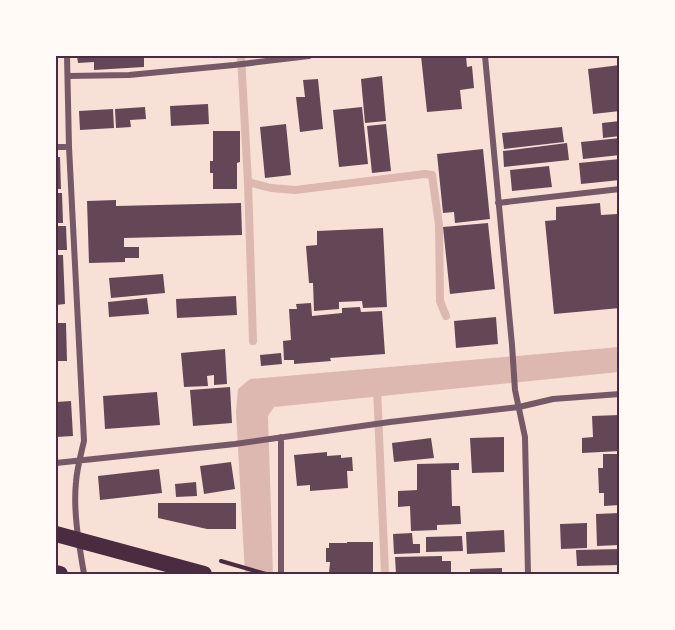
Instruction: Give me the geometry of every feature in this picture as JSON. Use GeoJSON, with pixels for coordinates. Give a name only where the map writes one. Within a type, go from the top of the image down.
{"type":"FeatureCollection","features":[{"type":"Feature","properties":{"kind":"highway"},"geometry":{"type":"LineString","coordinates":[[56,534],[204,574]]}},
{"type":"Feature","properties":{"kind":"highway"},"geometry":{"type":"LineString","coordinates":[[56,573],[60,574]]}},
{"type":"Feature","properties":{"kind":"street"},"geometry":{"type":"LineString","coordinates":[[67,56],[69,147],[84,441],[76,483],[78,540],[84,574]]}},
{"type":"Feature","properties":{"kind":"street"},"geometry":{"type":"LineString","coordinates":[[68,76],[129,75],[309,56]]}},
{"type":"Feature","properties":{"kind":"street"},"geometry":{"type":"LineString","coordinates":[[485,56],[515,390],[525,437],[528,574]]}},
{"type":"Feature","properties":{"kind":"street"},"geometry":{"type":"LineString","coordinates":[[56,147],[69,147]]}},
{"type":"Feature","properties":{"kind":"street"},"geometry":{"type":"LineString","coordinates":[[498,203],[620,189]]}},
{"type":"Feature","properties":{"kind":"street"},"geometry":{"type":"LineString","coordinates":[[56,464],[235,444],[519,407],[552,399],[620,394]]}},
{"type":"Feature","properties":{"kind":"street"},"geometry":{"type":"LineString","coordinates":[[277,438],[281,574]]}},
{"type":"Feature","properties":{"kind":"path"},"geometry":{"type":"LineString","coordinates":[[240,567],[267,574]]}},
{"type":"Feature","properties":{"kind":"shaded area"},"geometry":{"type":"Polygon","coordinates":[[[619,347],[619,372],[274,407],[268,416],[273,574],[245,574],[236,412],[238,389],[250,379],[619,347]]]}},
{"type":"Feature","properties":{"kind":"building"},"geometry":{"type":"Polygon","coordinates":[[[77,56],[144,56],[144,67],[94,70],[94,62],[78,63],[77,56]]]}},
{"type":"Feature","properties":{"kind":"building"},"geometry":{"type":"Polygon","coordinates":[[[421,56],[466,56],[467,67],[472,66],[474,88],[460,90],[462,109],[427,112],[421,56]]]}},
{"type":"Feature","properties":{"kind":"building"},"geometry":{"type":"Polygon","coordinates":[[[620,65],[620,111],[593,114],[588,69],[620,65]]]}},
{"type":"Feature","properties":{"kind":"building"},"geometry":{"type":"Polygon","coordinates":[[[382,76],[386,121],[365,123],[361,79],[382,76]]]}},
{"type":"Feature","properties":{"kind":"building"},"geometry":{"type":"Polygon","coordinates":[[[318,79],[323,129],[300,132],[296,97],[305,97],[303,80],[318,79]]]}},
{"type":"Feature","properties":{"kind":"building"},"geometry":{"type":"Polygon","coordinates":[[[208,104],[209,124],[171,126],[170,106],[208,104]]]}},
{"type":"Feature","properties":{"kind":"building"},"geometry":{"type":"Polygon","coordinates":[[[145,107],[146,119],[130,120],[131,127],[116,128],[115,109],[145,107]]]}},
{"type":"Feature","properties":{"kind":"building"},"geometry":{"type":"Polygon","coordinates":[[[362,107],[368,164],[339,167],[333,110],[362,107]]]}},
{"type":"Feature","properties":{"kind":"building"},"geometry":{"type":"Polygon","coordinates":[[[113,109],[114,128],[80,130],[79,111],[113,109]]]}},
{"type":"Feature","properties":{"kind":"building"},"geometry":{"type":"Polygon","coordinates":[[[620,121],[620,136],[603,138],[602,123],[620,121]]]}},
{"type":"Feature","properties":{"kind":"building"},"geometry":{"type":"Polygon","coordinates":[[[286,124],[291,175],[265,178],[260,127],[286,124]]]}},
{"type":"Feature","properties":{"kind":"building"},"geometry":{"type":"Polygon","coordinates":[[[386,124],[391,171],[372,173],[367,126],[386,124]]]}},
{"type":"Feature","properties":{"kind":"building"},"geometry":{"type":"Polygon","coordinates":[[[562,127],[564,142],[504,149],[502,133],[562,127]]]}},
{"type":"Feature","properties":{"kind":"building"},"geometry":{"type":"Polygon","coordinates":[[[213,131],[240,131],[237,189],[213,189],[210,161],[213,161],[213,131]]]}},
{"type":"Feature","properties":{"kind":"building"},"geometry":{"type":"Polygon","coordinates":[[[620,138],[620,155],[583,159],[581,142],[620,138]]]}},
{"type":"Feature","properties":{"kind":"building"},"geometry":{"type":"Polygon","coordinates":[[[567,143],[569,160],[504,167],[503,151],[567,143]]]}},
{"type":"Feature","properties":{"kind":"building"},"geometry":{"type":"Polygon","coordinates":[[[483,149],[490,219],[455,223],[454,212],[443,213],[437,154],[483,149]]]}},
{"type":"Feature","properties":{"kind":"building"},"geometry":{"type":"Polygon","coordinates":[[[56,157],[60,157],[61,189],[56,189],[56,157]]]}},
{"type":"Feature","properties":{"kind":"building"},"geometry":{"type":"Polygon","coordinates":[[[620,159],[620,180],[581,184],[579,163],[620,159]]]}},
{"type":"Feature","properties":{"kind":"building"},"geometry":{"type":"Polygon","coordinates":[[[549,166],[552,187],[512,191],[510,170],[549,166]]]}},
{"type":"Feature","properties":{"kind":"building"},"geometry":{"type":"Polygon","coordinates":[[[56,193],[62,193],[63,223],[56,223],[56,193]]]}},
{"type":"Feature","properties":{"kind":"building"},"geometry":{"type":"Polygon","coordinates":[[[116,200],[116,206],[241,203],[242,235],[124,238],[124,247],[139,247],[139,258],[125,258],[125,262],[89,263],[87,201],[116,200]]]}},
{"type":"Feature","properties":{"kind":"building"},"geometry":{"type":"Polygon","coordinates":[[[600,203],[601,215],[617,214],[620,241],[620,308],[554,314],[545,221],[556,220],[556,207],[600,203]]]}},
{"type":"Feature","properties":{"kind":"building"},"geometry":{"type":"Polygon","coordinates":[[[488,223],[495,289],[450,294],[443,227],[488,223]]]}},
{"type":"Feature","properties":{"kind":"building"},"geometry":{"type":"Polygon","coordinates":[[[56,226],[66,226],[67,250],[56,250],[56,226]]]}},
{"type":"Feature","properties":{"kind":"building"},"geometry":{"type":"Polygon","coordinates":[[[383,228],[387,307],[363,308],[362,301],[339,302],[339,309],[314,311],[313,283],[309,283],[306,246],[317,245],[317,231],[383,228]]]}},
{"type":"Feature","properties":{"kind":"building"},"geometry":{"type":"Polygon","coordinates":[[[56,255],[63,255],[65,304],[56,305],[56,255]]]}},
{"type":"Feature","properties":{"kind":"building"},"geometry":{"type":"Polygon","coordinates":[[[163,274],[165,293],[111,298],[109,278],[163,274]]]}},
{"type":"Feature","properties":{"kind":"building"},"geometry":{"type":"Polygon","coordinates":[[[236,296],[237,315],[177,318],[176,299],[236,296]]]}},
{"type":"Feature","properties":{"kind":"building"},"geometry":{"type":"Polygon","coordinates":[[[147,298],[149,314],[109,317],[108,302],[147,298]]]}},
{"type":"Feature","properties":{"kind":"building"},"geometry":{"type":"Polygon","coordinates":[[[311,303],[312,316],[342,313],[342,308],[360,307],[361,312],[382,311],[385,354],[330,358],[331,361],[294,364],[294,360],[284,360],[283,341],[291,340],[289,309],[297,309],[296,304],[311,303]]]}},
{"type":"Feature","properties":{"kind":"building"},"geometry":{"type":"Polygon","coordinates":[[[496,317],[498,344],[456,348],[454,321],[496,317]]]}},
{"type":"Feature","properties":{"kind":"building"},"geometry":{"type":"Polygon","coordinates":[[[56,323],[66,323],[67,361],[56,361],[56,323]]]}},
{"type":"Feature","properties":{"kind":"building"},"geometry":{"type":"Polygon","coordinates":[[[225,349],[227,384],[214,385],[214,375],[207,376],[208,386],[184,387],[181,353],[225,349]]]}},
{"type":"Feature","properties":{"kind":"building"},"geometry":{"type":"Polygon","coordinates":[[[281,353],[282,364],[261,366],[260,355],[281,353]]]}},
{"type":"Feature","properties":{"kind":"building"},"geometry":{"type":"Polygon","coordinates":[[[230,387],[232,423],[193,426],[190,390],[230,387]]]}},
{"type":"Feature","properties":{"kind":"building"},"geometry":{"type":"Polygon","coordinates":[[[157,392],[160,425],[105,429],[103,396],[157,392]]]}},
{"type":"Feature","properties":{"kind":"building"},"geometry":{"type":"Polygon","coordinates":[[[71,401],[73,436],[56,437],[56,402],[71,401]]]}},
{"type":"Feature","properties":{"kind":"building"},"geometry":{"type":"Polygon","coordinates":[[[620,415],[620,451],[582,453],[582,438],[593,437],[592,416],[620,415]]]}},
{"type":"Feature","properties":{"kind":"building"},"geometry":{"type":"Polygon","coordinates":[[[504,437],[504,472],[472,473],[470,438],[504,437]]]}},
{"type":"Feature","properties":{"kind":"building"},"geometry":{"type":"Polygon","coordinates":[[[431,438],[434,458],[394,462],[392,443],[431,438]]]}},
{"type":"Feature","properties":{"kind":"building"},"geometry":{"type":"Polygon","coordinates":[[[327,452],[327,456],[352,457],[353,471],[347,471],[348,488],[310,491],[310,485],[297,486],[294,455],[327,452]]]}},
{"type":"Feature","properties":{"kind":"building"},"geometry":{"type":"Polygon","coordinates":[[[603,454],[620,454],[620,505],[604,506],[604,493],[599,493],[598,468],[603,468],[603,454]]]}},
{"type":"Feature","properties":{"kind":"building"},"geometry":{"type":"Polygon","coordinates":[[[231,462],[235,489],[204,494],[200,466],[231,462]]]}},
{"type":"Feature","properties":{"kind":"building"},"geometry":{"type":"Polygon","coordinates":[[[459,463],[459,470],[451,470],[452,506],[460,506],[461,524],[437,525],[437,530],[411,531],[410,506],[398,507],[398,491],[417,490],[417,464],[459,463]]]}},
{"type":"Feature","properties":{"kind":"building"},"geometry":{"type":"Polygon","coordinates":[[[159,469],[162,493],[100,500],[98,476],[159,469]]]}},
{"type":"Feature","properties":{"kind":"building"},"geometry":{"type":"Polygon","coordinates":[[[196,482],[197,496],[176,497],[175,484],[196,482]]]}},
{"type":"Feature","properties":{"kind":"building"},"geometry":{"type":"Polygon","coordinates":[[[158,503],[236,503],[236,529],[207,529],[158,518],[158,503]]]}},
{"type":"Feature","properties":{"kind":"building"},"geometry":{"type":"Polygon","coordinates":[[[620,513],[620,545],[597,546],[596,514],[620,513]]]}},
{"type":"Feature","properties":{"kind":"building"},"geometry":{"type":"Polygon","coordinates":[[[587,523],[587,548],[561,549],[560,524],[587,523]]]}},
{"type":"Feature","properties":{"kind":"building"},"geometry":{"type":"Polygon","coordinates":[[[504,530],[505,552],[467,554],[466,532],[504,530]]]}},
{"type":"Feature","properties":{"kind":"building"},"geometry":{"type":"Polygon","coordinates":[[[412,533],[413,544],[420,544],[420,553],[394,554],[393,534],[412,533]]]}},
{"type":"Feature","properties":{"kind":"building"},"geometry":{"type":"Polygon","coordinates":[[[462,536],[463,551],[426,552],[426,537],[462,536]]]}},
{"type":"Feature","properties":{"kind":"building"},"geometry":{"type":"Polygon","coordinates":[[[373,542],[373,574],[329,573],[330,562],[326,562],[326,548],[329,548],[329,543],[373,542]]]}},
{"type":"Feature","properties":{"kind":"building"},"geometry":{"type":"Polygon","coordinates":[[[620,549],[620,565],[577,566],[576,550],[620,549]]]}},
{"type":"Feature","properties":{"kind":"building"},"geometry":{"type":"Polygon","coordinates":[[[442,556],[442,561],[451,561],[451,574],[396,574],[395,557],[442,556]]]}},
{"type":"Feature","properties":{"kind":"building"},"geometry":{"type":"Polygon","coordinates":[[[502,568],[502,574],[470,574],[470,569],[502,568]]]}},
{"type":"Feature","properties":{"kind":"waterway"},"geometry":{"type":"LineString","coordinates":[[241,56],[253,341]]}},
{"type":"Feature","properties":{"kind":"waterway"},"geometry":{"type":"LineString","coordinates":[[248,182],[271,188],[295,190],[432,175],[439,225],[440,301],[446,316]]}},
{"type":"Feature","properties":{"kind":"waterway"},"geometry":{"type":"LineString","coordinates":[[377,388],[385,574]]}}]}
